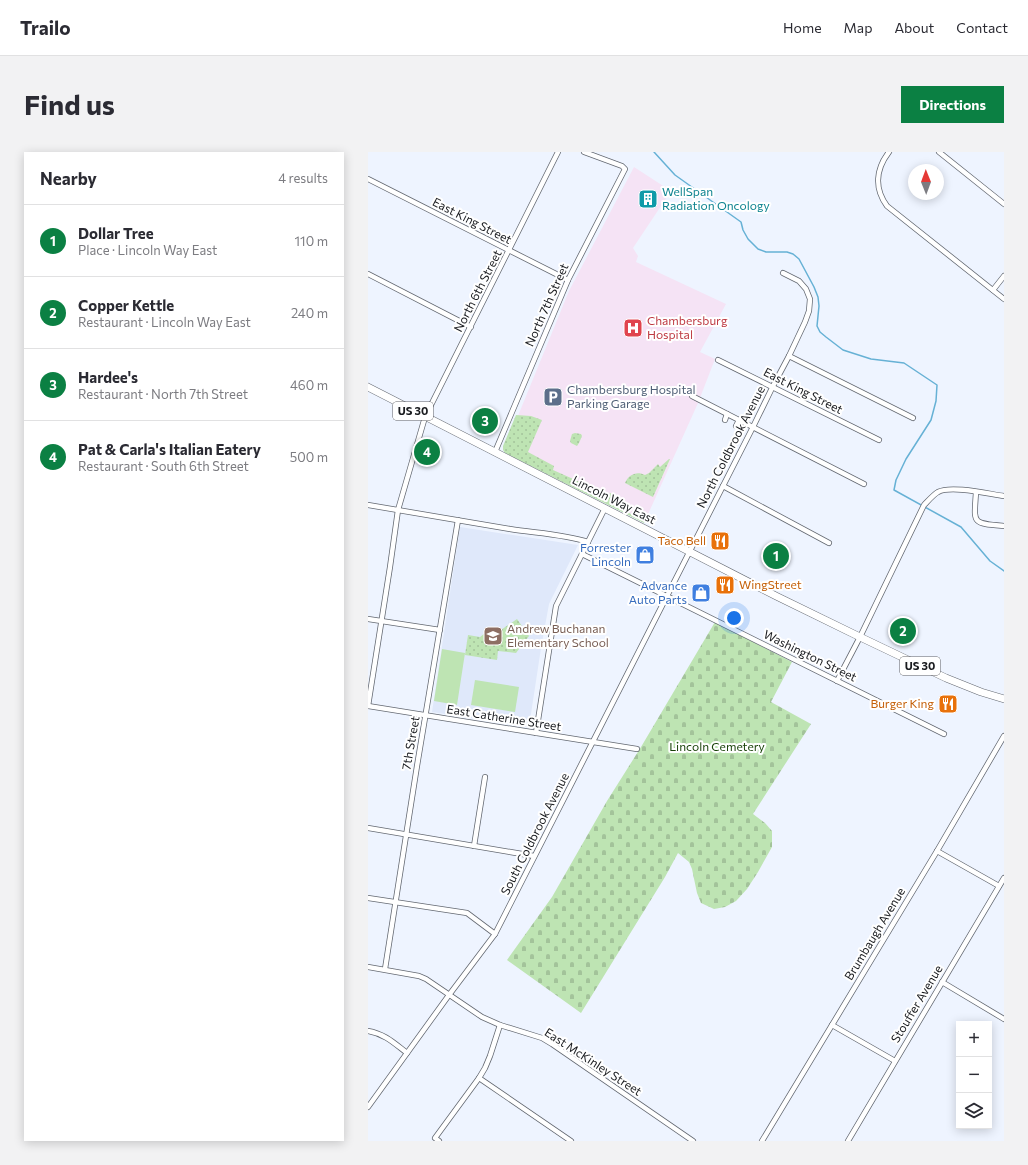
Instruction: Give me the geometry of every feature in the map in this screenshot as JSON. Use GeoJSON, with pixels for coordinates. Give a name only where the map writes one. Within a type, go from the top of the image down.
{"type":"FeatureCollection","features":[{"type":"Feature","properties":{"kind":"highway","name":"Lincoln Way East"},"geometry":{"type":"LineString","coordinates":[[368,387],[776,596],[940,675],[1004,699]]}},
{"type":"Feature","properties":{"kind":"street","name":"North 6th Street"},"geometry":{"type":"LineString","coordinates":[[368,706],[398,510],[425,417],[558,152]]}},
{"type":"Feature","properties":{"kind":"street","name":"North 7th Street"},"geometry":{"type":"LineString","coordinates":[[495,452],[568,280],[625,169],[622,166],[584,152]]}},
{"type":"Feature","properties":{"kind":"street"},"geometry":{"type":"LineString","coordinates":[[888,152],[880,165],[878,179],[879,192],[885,203],[890,209],[1004,299]]}},
{"type":"Feature","properties":{"kind":"street"},"geometry":{"type":"LineString","coordinates":[[939,152],[1004,204]]}},
{"type":"Feature","properties":{"kind":"street","name":"East King Street"},"geometry":{"type":"LineString","coordinates":[[368,180],[568,280]]}},
{"type":"Feature","properties":{"kind":"street","name":"North Coldbrook Avenue"},"geometry":{"type":"LineString","coordinates":[[689,551],[808,316],[810,299],[806,289],[799,281],[783,273]]}},
{"type":"Feature","properties":{"kind":"street"},"geometry":{"type":"LineString","coordinates":[[368,274],[471,326]]}},
{"type":"Feature","properties":{"kind":"street"},"geometry":{"type":"LineString","coordinates":[[993,290],[1004,276]]}},
{"type":"Feature","properties":{"kind":"street"},"geometry":{"type":"LineString","coordinates":[[789,356],[913,418]]}},
{"type":"Feature","properties":{"kind":"street","name":"East King Street"},"geometry":{"type":"LineString","coordinates":[[718,360],[879,440]]}},
{"type":"Feature","properties":{"kind":"street"},"geometry":{"type":"LineString","coordinates":[[692,396],[864,484]]}},
{"type":"Feature","properties":{"kind":"street"},"geometry":{"type":"LineString","coordinates":[[709,411],[711,406]]}},
{"type":"Feature","properties":{"kind":"street"},"geometry":{"type":"LineString","coordinates":[[725,420],[727,414]]}},
{"type":"Feature","properties":{"kind":"street"},"geometry":{"type":"LineString","coordinates":[[736,426],[739,420]]}},
{"type":"Feature","properties":{"kind":"street"},"geometry":{"type":"LineString","coordinates":[[723,486],[829,543]]}},
{"type":"Feature","properties":{"kind":"street"},"geometry":{"type":"LineString","coordinates":[[837,681],[924,505],[938,492],[947,489],[1004,496]]}},
{"type":"Feature","properties":{"kind":"street"},"geometry":{"type":"LineString","coordinates":[[976,492],[974,516],[977,521],[983,524],[1004,526]]}},
{"type":"Feature","properties":{"kind":"street"},"geometry":{"type":"LineString","coordinates":[[368,505],[588,542]]}},
{"type":"Feature","properties":{"kind":"street"},"geometry":{"type":"LineString","coordinates":[[536,733],[556,606],[605,508]]}},
{"type":"Feature","properties":{"kind":"street","name":"7th Street"},"geometry":{"type":"LineString","coordinates":[[385,969],[458,520]]}},
{"type":"Feature","properties":{"kind":"street","name":"South Coldbrook Avenue"},"geometry":{"type":"LineString","coordinates":[[368,1107],[495,934],[689,551]]}},
{"type":"Feature","properties":{"kind":"street","name":"Washington Street"},"geometry":{"type":"LineString","coordinates":[[582,554],[944,734]]}},
{"type":"Feature","properties":{"kind":"street"},"geometry":{"type":"LineString","coordinates":[[368,619],[440,630]]}},
{"type":"Feature","properties":{"kind":"street","name":"East Catherine Street"},"geometry":{"type":"LineString","coordinates":[[368,706],[637,749]]}},
{"type":"Feature","properties":{"kind":"street","name":"Brumbaugh Avenue"},"geometry":{"type":"LineString","coordinates":[[762,1141],[1004,736]]}},
{"type":"Feature","properties":{"kind":"street"},"geometry":{"type":"LineString","coordinates":[[474,846],[485,777]]}},
{"type":"Feature","properties":{"kind":"street"},"geometry":{"type":"LineString","coordinates":[[368,828],[534,856]]}},
{"type":"Feature","properties":{"kind":"street"},"geometry":{"type":"LineString","coordinates":[[936,851],[999,886]]}},
{"type":"Feature","properties":{"kind":"street","name":"Stouffer Avenue"},"geometry":{"type":"LineString","coordinates":[[848,1141],[1004,878]]}},
{"type":"Feature","properties":{"kind":"street"},"geometry":{"type":"LineString","coordinates":[[368,898],[467,913],[495,934]]}},
{"type":"Feature","properties":{"kind":"street","name":"East McKinley Street"},"geometry":{"type":"LineString","coordinates":[[368,967],[419,976],[426,979],[482,1017],[500,1025],[542,1038],[693,1141]]}},
{"type":"Feature","properties":{"kind":"street"},"geometry":{"type":"LineString","coordinates":[[942,982],[1004,1019]]}},
{"type":"Feature","properties":{"kind":"street"},"geometry":{"type":"LineString","coordinates":[[832,1024],[894,1062]]}},
{"type":"Feature","properties":{"kind":"street"},"geometry":{"type":"LineString","coordinates":[[437,1140],[485,1068],[500,1025]]}},
{"type":"Feature","properties":{"kind":"street"},"geometry":{"type":"LineString","coordinates":[[368,1031],[378,1033],[407,1053]]}},
{"type":"Feature","properties":{"kind":"street"},"geometry":{"type":"LineString","coordinates":[[479,1078],[572,1141]]}},
{"type":"Feature","properties":{"kind":"shaded area","name":"Chambersburg Hospital"},"geometry":{"type":"Polygon","coordinates":[[[634,167],[671,191],[633,248],[638,256],[636,262],[726,304],[700,352],[715,359],[698,403],[645,521],[504,450],[569,291],[634,167]]]}},
{"type":"Feature","properties":{"kind":"shaded area","name":"Andrew Buchanan Elementary School"},"geometry":{"type":"Polygon","coordinates":[[[460,527],[578,545],[549,604],[529,727],[432,712],[460,527]]]}},
{"type":"Feature","properties":{"kind":"green space"},"geometry":{"type":"Polygon","coordinates":[[[516,415],[531,416],[542,420],[528,452],[554,466],[553,470],[609,495],[610,493],[617,496],[613,505],[645,521],[644,523],[505,453],[503,446],[516,415]]]}},
{"type":"Feature","properties":{"kind":"green space"},"geometry":{"type":"Polygon","coordinates":[[[572,434],[581,434],[582,436],[577,446],[570,441],[572,434]]]}},
{"type":"Feature","properties":{"kind":"green space"},"geometry":{"type":"Polygon","coordinates":[[[669,459],[653,497],[625,483],[631,475],[639,473],[645,475],[658,464],[660,467],[669,459]]]}},
{"type":"Feature","properties":{"kind":"green space"},"geometry":{"type":"Polygon","coordinates":[[[517,619],[529,636],[516,653],[498,651],[497,660],[465,655],[468,635],[480,637],[493,627],[498,632],[517,619]]]}},
{"type":"Feature","properties":{"kind":"green space","name":"Lincoln Cemetery"},"geometry":{"type":"Polygon","coordinates":[[[715,622],[792,662],[771,702],[811,724],[753,814],[765,823],[772,831],[772,847],[747,889],[736,901],[725,907],[714,909],[701,903],[689,862],[678,853],[665,877],[581,1013],[507,960],[552,897],[607,801],[641,747],[715,622]]]}},
{"type":"Feature","properties":{"kind":"green space"},"geometry":{"type":"Polygon","coordinates":[[[442,649],[465,653],[457,705],[434,701],[442,649]]]}},
{"type":"Feature","properties":{"kind":"green space"},"geometry":{"type":"Polygon","coordinates":[[[475,680],[519,687],[515,712],[471,705],[475,680]]]}},
{"type":"Feature","properties":{"kind":"waterway"},"geometry":{"type":"LineString","coordinates":[[654,152],[675,175],[741,222],[748,239],[758,249],[766,252],[787,252],[793,254],[799,259],[818,297],[819,306],[817,326],[820,332],[826,337],[843,350],[871,359],[904,363],[937,385],[936,401],[931,420],[906,459],[896,480],[894,490],[961,527],[990,561],[1004,571]]}},
{"type":"Feature","properties":{"kind":"place","name":"WellSpan Radiation Oncology"},"geometry":{"type":"Point","coordinates":[648,199]}},
{"type":"Feature","properties":{"kind":"place","name":"Chambersburg Hospital"},"geometry":{"type":"Point","coordinates":[633,328]}},
{"type":"Feature","properties":{"kind":"place","name":"Chambersburg Hospital Parking Garage"},"geometry":{"type":"Point","coordinates":[553,397]}},
{"type":"Feature","properties":{"kind":"place","name":"Hardee's"},"geometry":{"type":"Point","coordinates":[485,421]}},
{"type":"Feature","properties":{"kind":"place","name":"Pat & Carla's Italian Eatery"},"geometry":{"type":"Point","coordinates":[427,452]}},
{"type":"Feature","properties":{"kind":"place","name":"Taco Bell"},"geometry":{"type":"Point","coordinates":[720,541]}},
{"type":"Feature","properties":{"kind":"place","name":"Forrester Lincoln"},"geometry":{"type":"Point","coordinates":[645,555]}},
{"type":"Feature","properties":{"kind":"place","name":"Dollar Tree"},"geometry":{"type":"Point","coordinates":[776,556]}},
{"type":"Feature","properties":{"kind":"place","name":"WingStreet"},"geometry":{"type":"Point","coordinates":[725,585]}},
{"type":"Feature","properties":{"kind":"place","name":"Advance Auto Parts"},"geometry":{"type":"Point","coordinates":[701,593]}},
{"type":"Feature","properties":{"kind":"place","name":"Copper Kettle"},"geometry":{"type":"Point","coordinates":[903,631]}},
{"type":"Feature","properties":{"kind":"place","name":"Andrew Buchanan Elementary School"},"geometry":{"type":"Point","coordinates":[493,636]}},
{"type":"Feature","properties":{"kind":"place","name":"Burger King"},"geometry":{"type":"Point","coordinates":[948,704]}}]}
